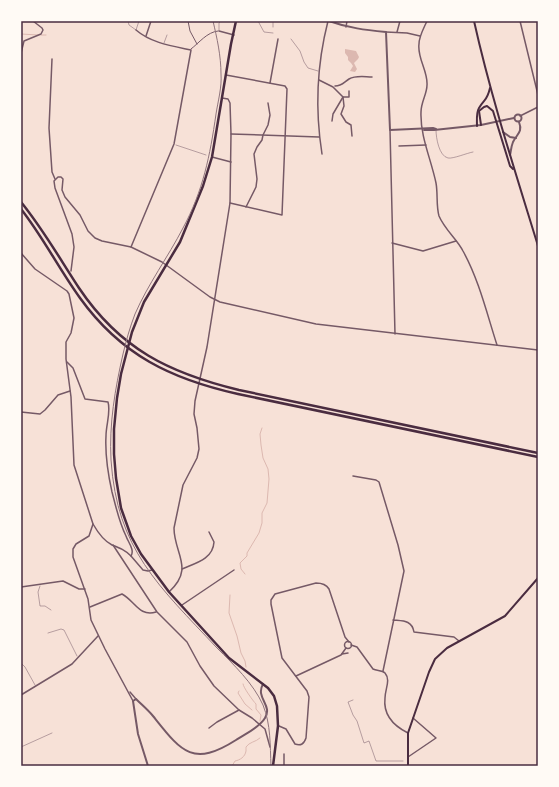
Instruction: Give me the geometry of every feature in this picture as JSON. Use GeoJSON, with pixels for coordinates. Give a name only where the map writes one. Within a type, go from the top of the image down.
{"type":"FeatureCollection","features":[{"type":"Feature","properties":{"kind":"main road"},"geometry":{"type":"LineString","coordinates":[[236,21],[212,157],[197,204],[180,242],[144,302],[130,337],[118,389],[114,420],[114,454],[120,503],[127,528],[135,545],[168,592],[180,606],[232,661],[264,684],[270,689],[274,696],[277,706],[278,726],[273,766]]}},
{"type":"Feature","properties":{"kind":"main road"},"geometry":{"type":"LineString","coordinates":[[474,21],[502,131],[538,246]]}},
{"type":"Feature","properties":{"kind":"main road"},"geometry":{"type":"LineString","coordinates":[[477,126],[479,108],[486,100],[490,86]]}},
{"type":"Feature","properties":{"kind":"main road"},"geometry":{"type":"LineString","coordinates":[[481,125],[479,114],[484,107],[487,106],[493,111],[510,166],[514,170]]}},
{"type":"Feature","properties":{"kind":"main road"},"geometry":{"type":"LineString","coordinates":[[21,202],[79,289],[97,313],[131,345],[154,360],[172,369],[198,379],[232,388],[538,453]]}},
{"type":"Feature","properties":{"kind":"main road"},"geometry":{"type":"LineString","coordinates":[[21,209],[36,229],[80,297],[99,321],[113,336],[134,353],[170,373],[224,391],[538,457]]}},
{"type":"Feature","properties":{"kind":"main road"},"geometry":{"type":"LineString","coordinates":[[408,766],[408,733],[412,718],[433,662],[441,652],[505,616],[538,578]]}},
{"type":"Feature","properties":{"kind":"street"},"geometry":{"type":"LineString","coordinates":[[21,54],[24,41],[41,34],[42,32],[42,28],[33,21]]}},
{"type":"Feature","properties":{"kind":"street"},"geometry":{"type":"LineString","coordinates":[[146,36],[151,21]]}},
{"type":"Feature","properties":{"kind":"street"},"geometry":{"type":"LineString","coordinates":[[188,21],[190,31],[197,45]]}},
{"type":"Feature","properties":{"kind":"street"},"geometry":{"type":"LineString","coordinates":[[322,154],[318,119],[319,80],[329,21],[346,27],[358,29],[398,32],[420,36]]}},
{"type":"Feature","properties":{"kind":"street"},"geometry":{"type":"LineString","coordinates":[[346,27],[347,21]]}},
{"type":"Feature","properties":{"kind":"street"},"geometry":{"type":"LineString","coordinates":[[398,32],[400,21]]}},
{"type":"Feature","properties":{"kind":"street"},"geometry":{"type":"LineString","coordinates":[[427,21],[420,36],[419,48],[428,86],[421,110],[426,145],[435,181],[437,205],[440,216],[448,232],[463,251],[477,282],[498,345]]}},
{"type":"Feature","properties":{"kind":"street"},"geometry":{"type":"LineString","coordinates":[[520,21],[538,95]]}},
{"type":"Feature","properties":{"kind":"street"},"geometry":{"type":"LineString","coordinates":[[136,30],[164,44],[191,50]]}},
{"type":"Feature","properties":{"kind":"street"},"geometry":{"type":"LineString","coordinates":[[131,247],[174,144],[191,50],[207,35],[214,32],[219,31],[234,35]]}},
{"type":"Feature","properties":{"kind":"street"},"geometry":{"type":"LineString","coordinates":[[386,32],[395,334]]}},
{"type":"Feature","properties":{"kind":"street"},"geometry":{"type":"LineString","coordinates":[[270,83],[278,39]]}},
{"type":"Feature","properties":{"kind":"street"},"geometry":{"type":"LineString","coordinates":[[52,59],[49,128],[52,172],[55,178],[54,182],[56,194],[72,234],[74,247],[71,271]]}},
{"type":"Feature","properties":{"kind":"street"},"geometry":{"type":"LineString","coordinates":[[226,75],[285,86],[288,89],[282,215],[230,203]]}},
{"type":"Feature","properties":{"kind":"street"},"geometry":{"type":"LineString","coordinates":[[334,86],[343,84],[351,78],[357,76],[372,77]]}},
{"type":"Feature","properties":{"kind":"street"},"geometry":{"type":"LineString","coordinates":[[319,80],[334,86],[343,97],[344,104],[341,116],[351,125],[352,136]]}},
{"type":"Feature","properties":{"kind":"street"},"geometry":{"type":"LineString","coordinates":[[343,97],[349,97],[349,91]]}},
{"type":"Feature","properties":{"kind":"street"},"geometry":{"type":"LineString","coordinates":[[332,121],[333,114],[343,97]]}},
{"type":"Feature","properties":{"kind":"street"},"geometry":{"type":"LineString","coordinates":[[168,592],[180,576],[182,568],[182,561],[174,534],[174,528],[183,485],[197,458],[199,449],[194,410],[207,347],[230,203],[231,134],[229,101],[227,98],[222,98]]}},
{"type":"Feature","properties":{"kind":"street"},"geometry":{"type":"LineString","coordinates":[[246,207],[256,187],[257,179],[254,154],[262,140],[269,121],[270,115],[268,103]]}},
{"type":"Feature","properties":{"kind":"street"},"geometry":{"type":"LineString","coordinates":[[390,130],[423,129],[428,131],[496,123],[514,118],[517,114],[520,116],[538,106]]}},
{"type":"Feature","properties":{"kind":"street"},"geometry":{"type":"LineString","coordinates":[[510,156],[512,144],[521,130],[519,122],[521,119],[520,116]]}},
{"type":"Feature","properties":{"kind":"street"},"geometry":{"type":"LineString","coordinates":[[514,118],[515,121],[519,122]]}},
{"type":"Feature","properties":{"kind":"street"},"geometry":{"type":"LineString","coordinates":[[502,131],[510,138],[516,138]]}},
{"type":"Feature","properties":{"kind":"street"},"geometry":{"type":"LineString","coordinates":[[231,134],[320,138]]}},
{"type":"Feature","properties":{"kind":"street"},"geometry":{"type":"LineString","coordinates":[[399,146],[426,145]]}},
{"type":"Feature","properties":{"kind":"street"},"geometry":{"type":"LineString","coordinates":[[212,157],[231,162]]}},
{"type":"Feature","properties":{"kind":"street"},"geometry":{"type":"LineString","coordinates":[[55,178],[61,177],[63,181],[62,190],[65,197],[80,215],[86,228],[92,235],[102,241],[131,247],[166,264],[215,300],[316,324],[538,350]]}},
{"type":"Feature","properties":{"kind":"street"},"geometry":{"type":"LineString","coordinates":[[392,243],[423,251],[456,241]]}},
{"type":"Feature","properties":{"kind":"street"},"geometry":{"type":"LineString","coordinates":[[21,253],[34,269],[67,291]]}},
{"type":"Feature","properties":{"kind":"street"},"geometry":{"type":"LineString","coordinates":[[68,286],[67,291],[72,304],[74,318],[71,333],[66,342],[74,465],[93,524],[102,537],[117,551],[157,612],[167,623],[186,639],[200,666],[214,686],[239,710],[260,724],[267,732],[270,746]]}},
{"type":"Feature","properties":{"kind":"street"},"geometry":{"type":"LineString","coordinates":[[67,362],[73,368],[85,399],[107,401],[109,404],[106,438],[110,480],[123,529],[133,551],[131,556]]}},
{"type":"Feature","properties":{"kind":"street"},"geometry":{"type":"LineString","coordinates":[[21,412],[40,414],[56,396],[70,391]]}},
{"type":"Feature","properties":{"kind":"street"},"geometry":{"type":"LineString","coordinates":[[353,476],[376,480],[380,486],[398,545],[404,571],[383,671],[388,679],[385,702],[389,716],[396,727],[408,733]]}},
{"type":"Feature","properties":{"kind":"street"},"geometry":{"type":"LineString","coordinates":[[93,524],[90,534],[76,544],[73,557],[85,589],[90,607],[91,620],[133,701],[138,734],[148,766]]}},
{"type":"Feature","properties":{"kind":"street"},"geometry":{"type":"LineString","coordinates":[[182,568],[209,556],[214,542],[209,532]]}},
{"type":"Feature","properties":{"kind":"street"},"geometry":{"type":"LineString","coordinates":[[112,545],[122,548],[144,570],[152,570]]}},
{"type":"Feature","properties":{"kind":"street"},"geometry":{"type":"LineString","coordinates":[[117,551],[122,548]]}},
{"type":"Feature","properties":{"kind":"street"},"geometry":{"type":"LineString","coordinates":[[180,606],[234,570]]}},
{"type":"Feature","properties":{"kind":"street"},"geometry":{"type":"LineString","coordinates":[[21,587],[63,581],[79,589],[85,589]]}},
{"type":"Feature","properties":{"kind":"street"},"geometry":{"type":"LineString","coordinates":[[278,726],[286,729],[295,744],[301,745],[305,742],[309,697],[307,691],[282,658],[271,604],[271,600],[275,594],[316,583],[326,585],[329,589],[346,637],[351,645]]}},
{"type":"Feature","properties":{"kind":"street"},"geometry":{"type":"LineString","coordinates":[[90,607],[122,594],[139,609],[146,613],[157,612]]}},
{"type":"Feature","properties":{"kind":"street"},"geometry":{"type":"LineString","coordinates":[[393,620],[410,623],[413,626],[414,632],[454,637],[459,642]]}},
{"type":"Feature","properties":{"kind":"street"},"geometry":{"type":"LineString","coordinates":[[21,695],[72,664],[98,636]]}},
{"type":"Feature","properties":{"kind":"street"},"geometry":{"type":"LineString","coordinates":[[346,648],[344,644],[349,642]]}},
{"type":"Feature","properties":{"kind":"street"},"geometry":{"type":"LineString","coordinates":[[342,654],[346,648],[349,648],[351,645],[357,646],[373,669],[376,671],[383,671]]}},
{"type":"Feature","properties":{"kind":"street"},"geometry":{"type":"LineString","coordinates":[[296,676],[342,654],[348,653]]}},
{"type":"Feature","properties":{"kind":"street"},"geometry":{"type":"LineString","coordinates":[[128,691],[153,716],[170,737],[185,750],[193,754],[203,754],[220,750],[260,724],[265,718],[267,712],[261,694],[264,684]]}},
{"type":"Feature","properties":{"kind":"street"},"geometry":{"type":"LineString","coordinates":[[209,728],[239,710]]}},
{"type":"Feature","properties":{"kind":"street"},"geometry":{"type":"LineString","coordinates":[[408,756],[436,738],[412,718]]}},
{"type":"Feature","properties":{"kind":"street"},"geometry":{"type":"LineString","coordinates":[[284,754],[284,766]]}},
{"type":"Feature","properties":{"kind":"lane"},"geometry":{"type":"LineString","coordinates":[[128,21],[129,25],[136,30],[139,21]]}},
{"type":"Feature","properties":{"kind":"lane"},"geometry":{"type":"LineString","coordinates":[[219,31],[219,23],[221,21]]}},
{"type":"Feature","properties":{"kind":"lane"},"geometry":{"type":"LineString","coordinates":[[258,21],[264,32],[272,33]]}},
{"type":"Feature","properties":{"kind":"lane"},"geometry":{"type":"LineString","coordinates":[[273,21],[273,27]]}},
{"type":"Feature","properties":{"kind":"lane"},"geometry":{"type":"LineString","coordinates":[[164,44],[167,35]]}},
{"type":"Feature","properties":{"kind":"lane"},"geometry":{"type":"LineString","coordinates":[[292,39],[300,51],[308,68],[320,72]]}},
{"type":"Feature","properties":{"kind":"lane"},"geometry":{"type":"LineString","coordinates":[[436,129],[441,152],[446,157],[452,158],[473,152]]}},
{"type":"Feature","properties":{"kind":"lane"},"geometry":{"type":"LineString","coordinates":[[174,144],[206,155]]}},
{"type":"Feature","properties":{"kind":"lane"},"geometry":{"type":"LineString","coordinates":[[40,585],[38,594],[40,606],[45,606],[51,610]]}},
{"type":"Feature","properties":{"kind":"lane"},"geometry":{"type":"LineString","coordinates":[[48,634],[61,629],[64,630],[78,657]]}},
{"type":"Feature","properties":{"kind":"lane"},"geometry":{"type":"LineString","coordinates":[[21,664],[25,667],[36,686]]}},
{"type":"Feature","properties":{"kind":"lane"},"geometry":{"type":"LineString","coordinates":[[353,700],[348,702],[353,716],[356,717],[364,743],[369,741],[376,761],[403,761]]}},
{"type":"Feature","properties":{"kind":"lane"},"geometry":{"type":"LineString","coordinates":[[21,747],[52,734]]}},
{"type":"Feature","properties":{"kind":"shaded area"},"geometry":{"type":"Polygon","coordinates":[[[345,49],[356,51],[359,57],[354,63],[357,69],[355,72],[350,71],[353,66],[348,60],[345,49]]]}},
{"type":"Feature","properties":{"kind":"waterway"},"geometry":{"type":"LineString","coordinates":[[21,34],[38,35]]}},
{"type":"Feature","properties":{"kind":"waterway"},"geometry":{"type":"LineString","coordinates":[[41,35],[46,35]]}},
{"type":"Feature","properties":{"kind":"waterway"},"geometry":{"type":"LineString","coordinates":[[245,574],[241,569],[240,563],[247,556],[247,553],[259,533],[262,523],[262,513],[267,503],[269,479],[268,469],[263,458],[261,445],[260,434],[262,428]]}},
{"type":"Feature","properties":{"kind":"waterway"},"geometry":{"type":"LineString","coordinates":[[230,595],[229,613],[246,667]]}},
{"type":"Feature","properties":{"kind":"waterway"},"geometry":{"type":"LineString","coordinates":[[243,684],[246,691],[256,704],[256,709],[261,715],[260,721]]}},
{"type":"Feature","properties":{"kind":"waterway"},"geometry":{"type":"LineString","coordinates":[[239,691],[238,693],[245,704],[252,710]]}},
{"type":"Feature","properties":{"kind":"waterway"},"geometry":{"type":"LineString","coordinates":[[232,766],[235,761],[243,757],[247,745],[260,738]]}},
{"type":"Feature","properties":{"kind":"railway"},"geometry":{"type":"LineString","coordinates":[[213,21],[220,54],[221,79],[220,94],[205,173],[190,214],[146,292],[135,314],[125,344],[113,407],[111,460],[115,491],[122,519],[132,543],[144,564],[177,605],[243,675],[259,697],[266,713],[270,735],[271,766]]}}]}
